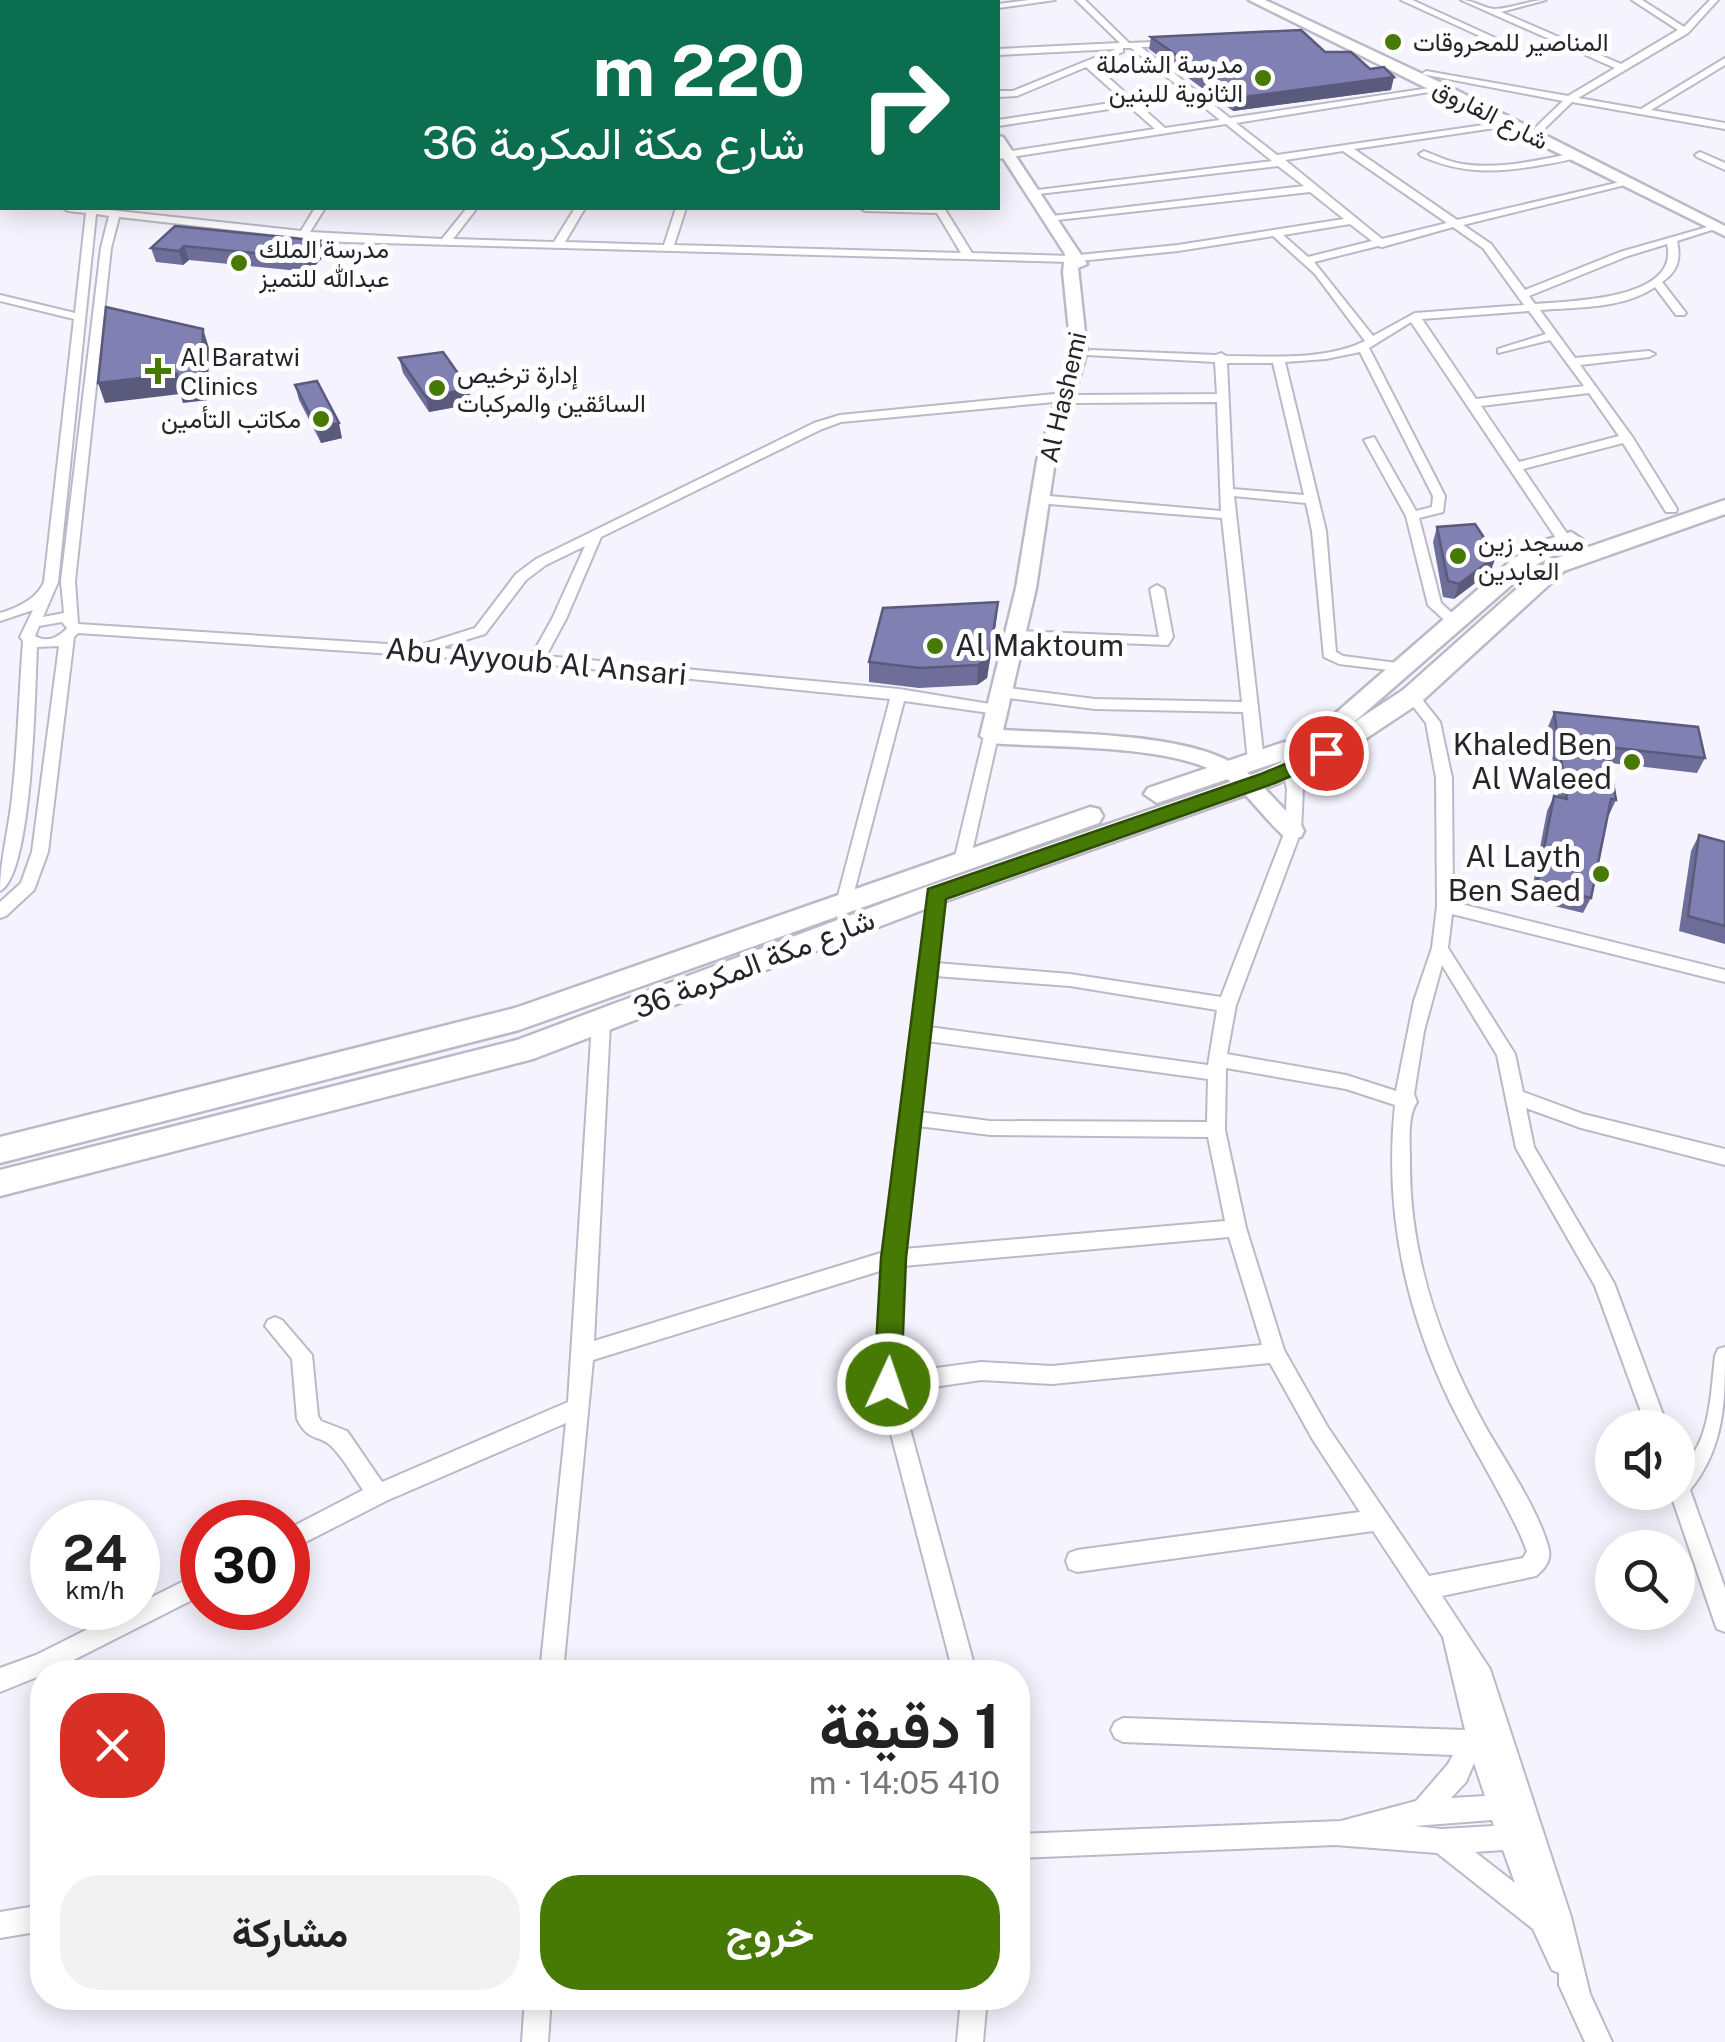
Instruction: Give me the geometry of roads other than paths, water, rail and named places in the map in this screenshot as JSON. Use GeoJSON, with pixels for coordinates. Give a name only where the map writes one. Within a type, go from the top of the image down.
{"type":"FeatureCollection","features":[{"type":"Feature","properties":{"kind":"main road","name":"شارع مكة المكرمة 36"},"geometry":{"type":"LineString","coordinates":[[0,1150],[520,1019],[843,907],[962,861],[1244,772],[1326,753],[1412,696],[1556,566],[1720,496]]}},
{"type":"Feature","properties":{"kind":"main road","name":"شارع مكة المكرمة 36"},"geometry":{"type":"LineString","coordinates":[[1289,760],[1457,624],[1504,577],[1565,541],[1680,515]]}},
{"type":"Feature","properties":{"kind":"main road"},"geometry":{"type":"LineString","coordinates":[[1680,515],[1725,525]]}},
{"type":"Feature","properties":{"kind":"main road","name":"شارع مكة المكرمة 36"},"geometry":{"type":"LineString","coordinates":[[0,1183],[522,1051],[1244,772]]}},
{"type":"Feature","properties":{"kind":"street"},"geometry":{"type":"LineString","coordinates":[[1000,6],[1051,0]]}},
{"type":"Feature","properties":{"kind":"street"},"geometry":{"type":"LineString","coordinates":[[1080,0],[1130,46],[1233,122],[1382,244]]}},
{"type":"Feature","properties":{"kind":"street","name":"شارع الفاروق"},"geometry":{"type":"LineString","coordinates":[[1255,0],[1367,48],[1508,123],[1722,228]]}},
{"type":"Feature","properties":{"kind":"street","name":"شارع الفاروق"},"geometry":{"type":"LineString","coordinates":[[1268,0],[1538,130],[1722,228]]}},
{"type":"Feature","properties":{"kind":"street"},"geometry":{"type":"LineString","coordinates":[[1405,0],[1511,47]]}},
{"type":"Feature","properties":{"kind":"street"},"geometry":{"type":"LineString","coordinates":[[1464,0],[1620,68]]}},
{"type":"Feature","properties":{"kind":"street"},"geometry":{"type":"LineString","coordinates":[[1490,12],[1542,0]]}},
{"type":"Feature","properties":{"kind":"street"},"geometry":{"type":"LineString","coordinates":[[1636,0],[1684,31]]}},
{"type":"Feature","properties":{"kind":"street"},"geometry":{"type":"LineString","coordinates":[[1538,130],[1572,97],[1684,31],[1711,2],[1725,9]]}},
{"type":"Feature","properties":{"kind":"street"},"geometry":{"type":"LineString","coordinates":[[1305,33],[1324,32]]}},
{"type":"Feature","properties":{"kind":"street"},"geometry":{"type":"LineString","coordinates":[[1000,52],[1191,42]]}},
{"type":"Feature","properties":{"kind":"street"},"geometry":{"type":"LineString","coordinates":[[1000,94],[1014,94],[1130,46]]}},
{"type":"Feature","properties":{"kind":"street"},"geometry":{"type":"LineString","coordinates":[[1644,111],[1725,61]]}},
{"type":"Feature","properties":{"kind":"street"},"geometry":{"type":"LineString","coordinates":[[1086,63],[1165,133]]}},
{"type":"Feature","properties":{"kind":"street"},"geometry":{"type":"LineString","coordinates":[[1426,74],[1725,126]]}},
{"type":"Feature","properties":{"kind":"street"},"geometry":{"type":"LineString","coordinates":[[1002,155],[1443,89]]}},
{"type":"Feature","properties":{"kind":"street"},"geometry":{"type":"LineString","coordinates":[[1000,122],[1130,103]]}},
{"type":"Feature","properties":{"kind":"street"},"geometry":{"type":"LineString","coordinates":[[1678,135],[1689,119]]}},
{"type":"Feature","properties":{"kind":"street"},"geometry":{"type":"LineString","coordinates":[[1034,193],[1136,178],[1182,178],[1508,123]]}},
{"type":"Feature","properties":{"kind":"street"},"geometry":{"type":"LineString","coordinates":[[1344,148],[1459,223],[1489,249],[1680,515]]}},
{"type":"Feature","properties":{"kind":"street"},"geometry":{"type":"LineString","coordinates":[[1424,154],[1447,165],[1489,169],[1575,156]]}},
{"type":"Feature","properties":{"kind":"street","name":"Al Hashemi"},"geometry":{"type":"LineString","coordinates":[[1002,155],[1052,219],[1072,257],[1086,309],[1090,353],[1071,398]]}},
{"type":"Feature","properties":{"kind":"street"},"geometry":{"type":"LineString","coordinates":[[1700,155],[1725,167]]}},
{"type":"Feature","properties":{"kind":"street"},"geometry":{"type":"LineString","coordinates":[[1308,260],[1625,182]]}},
{"type":"Feature","properties":{"kind":"street"},"geometry":{"type":"LineString","coordinates":[[1052,219],[1316,188]]}},
{"type":"Feature","properties":{"kind":"street"},"geometry":{"type":"LineString","coordinates":[[80,210],[302,236],[968,257],[1072,257],[1356,220]]}},
{"type":"Feature","properties":{"kind":"street"},"geometry":{"type":"LineString","coordinates":[[302,236],[319,210]]}},
{"type":"Feature","properties":{"kind":"street"},"geometry":{"type":"LineString","coordinates":[[445,242],[470,210]]}},
{"type":"Feature","properties":{"kind":"street"},"geometry":{"type":"LineString","coordinates":[[558,244],[579,210]]}},
{"type":"Feature","properties":{"kind":"street"},"geometry":{"type":"LineString","coordinates":[[668,248],[680,210]]}},
{"type":"Feature","properties":{"kind":"street"},"geometry":{"type":"LineString","coordinates":[[940,210],[968,257]]}},
{"type":"Feature","properties":{"kind":"street"},"geometry":{"type":"LineString","coordinates":[[0,885],[8,871],[15,829],[32,630],[50,589],[91,212]]}},
{"type":"Feature","properties":{"kind":"street"},"geometry":{"type":"LineString","coordinates":[[0,912],[28,886],[40,852],[71,629],[68,581],[106,248],[114,214]]}},
{"type":"Feature","properties":{"kind":"street"},"geometry":{"type":"LineString","coordinates":[[1523,295],[1671,238],[1722,228]]}},
{"type":"Feature","properties":{"kind":"street"},"geometry":{"type":"LineString","coordinates":[[1274,232],[1308,260],[1367,344],[1439,496],[1438,509],[1412,516]]}},
{"type":"Feature","properties":{"kind":"street"},"geometry":{"type":"LineString","coordinates":[[1090,353],[1278,358],[1367,344],[1415,316],[1625,298],[1656,281],[1672,264],[1671,238]]}},
{"type":"Feature","properties":{"kind":"street"},"geometry":{"type":"LineString","coordinates":[[1656,281],[1680,312]]}},
{"type":"Feature","properties":{"kind":"street"},"geometry":{"type":"LineString","coordinates":[[0,298],[79,317]]}},
{"type":"Feature","properties":{"kind":"street","name":"Al Hashemi"},"geometry":{"type":"LineString","coordinates":[[991,736],[1019,635],[1071,398],[1086,309]]}},
{"type":"Feature","properties":{"kind":"street"},"geometry":{"type":"LineString","coordinates":[[1415,316],[1565,541]]}},
{"type":"Feature","properties":{"kind":"street"},"geometry":{"type":"LineString","coordinates":[[1502,351],[1550,336]]}},
{"type":"Feature","properties":{"kind":"street"},"geometry":{"type":"LineString","coordinates":[[1572,362],[1649,354]]}},
{"type":"Feature","properties":{"kind":"street"},"geometry":{"type":"LineString","coordinates":[[1221,356],[1228,515],[1252,706],[1244,772]]}},
{"type":"Feature","properties":{"kind":"street"},"geometry":{"type":"LineString","coordinates":[[1278,358],[1324,566],[1329,654],[1338,660],[1405,668]]}},
{"type":"Feature","properties":{"kind":"street"},"geometry":{"type":"LineString","coordinates":[[1474,403],[1591,388]]}},
{"type":"Feature","properties":{"kind":"street"},"geometry":{"type":"LineString","coordinates":[[408,650],[480,631],[522,577],[541,562],[818,426],[840,420],[1071,398],[1225,398]]}},
{"type":"Feature","properties":{"kind":"street"},"geometry":{"type":"LineString","coordinates":[[1516,467],[1626,438]]}},
{"type":"Feature","properties":{"kind":"street"},"geometry":{"type":"LineString","coordinates":[[1370,440],[1412,516],[1434,605],[1457,624]]}},
{"type":"Feature","properties":{"kind":"street"},"geometry":{"type":"LineString","coordinates":[[1228,492],[1312,500]]}},
{"type":"Feature","properties":{"kind":"street"},"geometry":{"type":"LineString","coordinates":[[1045,504],[1228,515]]}},
{"type":"Feature","properties":{"kind":"street"},"geometry":{"type":"LineString","coordinates":[[535,662],[560,620],[595,537]]}},
{"type":"Feature","properties":{"kind":"street"},"geometry":{"type":"LineString","coordinates":[[0,620],[22,611],[50,589]]}},
{"type":"Feature","properties":{"kind":"street"},"geometry":{"type":"LineString","coordinates":[[1019,635],[1162,642],[1166,637],[1157,589]]}},
{"type":"Feature","properties":{"kind":"street"},"geometry":{"type":"LineString","coordinates":[[32,630],[59,616],[71,629]]}},
{"type":"Feature","properties":{"kind":"street"},"geometry":{"type":"LineString","coordinates":[[0,620],[32,630],[43,644],[71,629]]}},
{"type":"Feature","properties":{"kind":"street","name":"Abu Ayyoub Al Ansari"},"geometry":{"type":"LineString","coordinates":[[71,629],[408,650],[999,701],[1252,706]]}},
{"type":"Feature","properties":{"kind":"street"},"geometry":{"type":"LineString","coordinates":[[843,907],[899,694]]}},
{"type":"Feature","properties":{"kind":"street"},"geometry":{"type":"LineString","coordinates":[[1412,696],[1434,722],[1444,778],[1445,906],[1440,948],[1423,996],[1400,1182],[1428,1323],[1468,1418],[1538,1551],[1538,1559],[1528,1568],[1424,1588]]}},
{"type":"Feature","properties":{"kind":"street"},"geometry":{"type":"LineString","coordinates":[[962,861],[991,736],[1176,753],[1244,772],[1293,831]]}},
{"type":"Feature","properties":{"kind":"street"},"geometry":{"type":"LineString","coordinates":[[1289,760],[1293,831],[1227,1005],[1217,1066],[1216,1130],[1236,1228],[1274,1352],[1320,1434],[1478,1670],[1522,1837],[1577,1994]]}},
{"type":"Feature","properties":{"kind":"street"},"geometry":{"type":"LineString","coordinates":[[936,894],[894,1258],[888,1384],[962,1660]]}},
{"type":"Feature","properties":{"kind":"street"},"geometry":{"type":"LineString","coordinates":[[1445,906],[1725,976]]}},
{"type":"Feature","properties":{"kind":"street"},"geometry":{"type":"LineString","coordinates":[[1440,948],[1496,1034],[1513,1074],[1525,1148],[1604,1284],[1651,1410]]}},
{"type":"Feature","properties":{"kind":"street"},"geometry":{"type":"LineString","coordinates":[[928,969],[1070,980],[1227,1005]]}},
{"type":"Feature","properties":{"kind":"street"},"geometry":{"type":"LineString","coordinates":[[553,1660],[574,1409],[583,1354],[601,1023]]}},
{"type":"Feature","properties":{"kind":"street"},"geometry":{"type":"LineString","coordinates":[[920,1033],[1346,1082],[1408,1102]]}},
{"type":"Feature","properties":{"kind":"street"},"geometry":{"type":"LineString","coordinates":[[1517,1098],[1581,1121],[1725,1157]]}},
{"type":"Feature","properties":{"kind":"street"},"geometry":{"type":"LineString","coordinates":[[911,1118],[990,1128],[1216,1130]]}},
{"type":"Feature","properties":{"kind":"street"},"geometry":{"type":"LineString","coordinates":[[583,1354],[894,1258],[1236,1228]]}},
{"type":"Feature","properties":{"kind":"street"},"geometry":{"type":"LineString","coordinates":[[276,1326],[302,1355],[308,1419],[314,1428],[339,1438],[378,1494]]}},
{"type":"Feature","properties":{"kind":"street"},"geometry":{"type":"LineString","coordinates":[[888,1384],[981,1371],[1052,1376],[1274,1352]]}},
{"type":"Feature","properties":{"kind":"street"},"geometry":{"type":"LineString","coordinates":[[1695,1471],[1706,1461],[1718,1418],[1725,1356]]}},
{"type":"Feature","properties":{"kind":"street"},"geometry":{"type":"LineString","coordinates":[[310,1529],[378,1494],[574,1409]]}},
{"type":"Feature","properties":{"kind":"street"},"geometry":{"type":"LineString","coordinates":[[1686,1510],[1725,1622]]}},
{"type":"Feature","properties":{"kind":"street"},"geometry":{"type":"LineString","coordinates":[[1076,1561],[1378,1520]]}},
{"type":"Feature","properties":{"kind":"street"},"geometry":{"type":"LineString","coordinates":[[41,1660],[180,1593]]}},
{"type":"Feature","properties":{"kind":"street"},"geometry":{"type":"LineString","coordinates":[[1450,1625],[1474,1736],[1513,1807]]}},
{"type":"Feature","properties":{"kind":"street"},"geometry":{"type":"LineString","coordinates":[[0,1680],[30,1665]]}},
{"type":"Feature","properties":{"kind":"street"},"geometry":{"type":"LineString","coordinates":[[1123,1730],[1474,1736]]}},
{"type":"Feature","properties":{"kind":"street"},"geometry":{"type":"LineString","coordinates":[[1423,1812],[1450,1783],[1474,1736]]}},
{"type":"Feature","properties":{"kind":"street"},"geometry":{"type":"LineString","coordinates":[[1334,1833],[1423,1812],[1513,1807]]}},
{"type":"Feature","properties":{"kind":"street"},"geometry":{"type":"LineString","coordinates":[[1030,1846],[1334,1833],[1442,1841],[1522,1837]]}},
{"type":"Feature","properties":{"kind":"street"},"geometry":{"type":"LineString","coordinates":[[1522,1837],[1540,1919],[1599,2042]]}},
{"type":"Feature","properties":{"kind":"street"},"geometry":{"type":"LineString","coordinates":[[1442,1841],[1540,1919]]}},
{"type":"Feature","properties":{"kind":"street"},"geometry":{"type":"LineString","coordinates":[[0,1925],[30,1920]]}},
{"type":"Feature","properties":{"kind":"street"},"geometry":{"type":"LineString","coordinates":[[536,2042],[537,2010]]}},
{"type":"Feature","properties":{"kind":"street"},"geometry":{"type":"LineString","coordinates":[[970,2042],[973,2010]]}},
{"type":"Feature","properties":{"kind":"place","name":"المناصير للمحروقات"},"geometry":{"type":"Point","coordinates":[1393,42]}},
{"type":"Feature","properties":{"kind":"place","name":"مدرسة الشاملة الثانوية للبنين"},"geometry":{"type":"Point","coordinates":[1263,78]}},
{"type":"Feature","properties":{"kind":"place","name":"مدرسة الملك عبدالله للتميز"},"geometry":{"type":"Point","coordinates":[239,263]}},
{"type":"Feature","properties":{"kind":"place","name":"Al Baratwi Clinics"},"geometry":{"type":"Point","coordinates":[158,371]}},
{"type":"Feature","properties":{"kind":"place","name":"إدارة ترخيص السائقين والمركبات"},"geometry":{"type":"Point","coordinates":[437,388]}},
{"type":"Feature","properties":{"kind":"place","name":"مكاتب التأمين"},"geometry":{"type":"Point","coordinates":[321,419]}},
{"type":"Feature","properties":{"kind":"place","name":"مسجد زين العابدين"},"geometry":{"type":"Point","coordinates":[1458,556]}},
{"type":"Feature","properties":{"kind":"place","name":"Al Maktoum"},"geometry":{"type":"Point","coordinates":[935,646]}},
{"type":"Feature","properties":{"kind":"place","name":"Khaled Ben Al Waleed"},"geometry":{"type":"Point","coordinates":[1632,762]}},
{"type":"Feature","properties":{"kind":"place","name":"Al Layth Ben Saed"},"geometry":{"type":"Point","coordinates":[1601,874]}}]}
